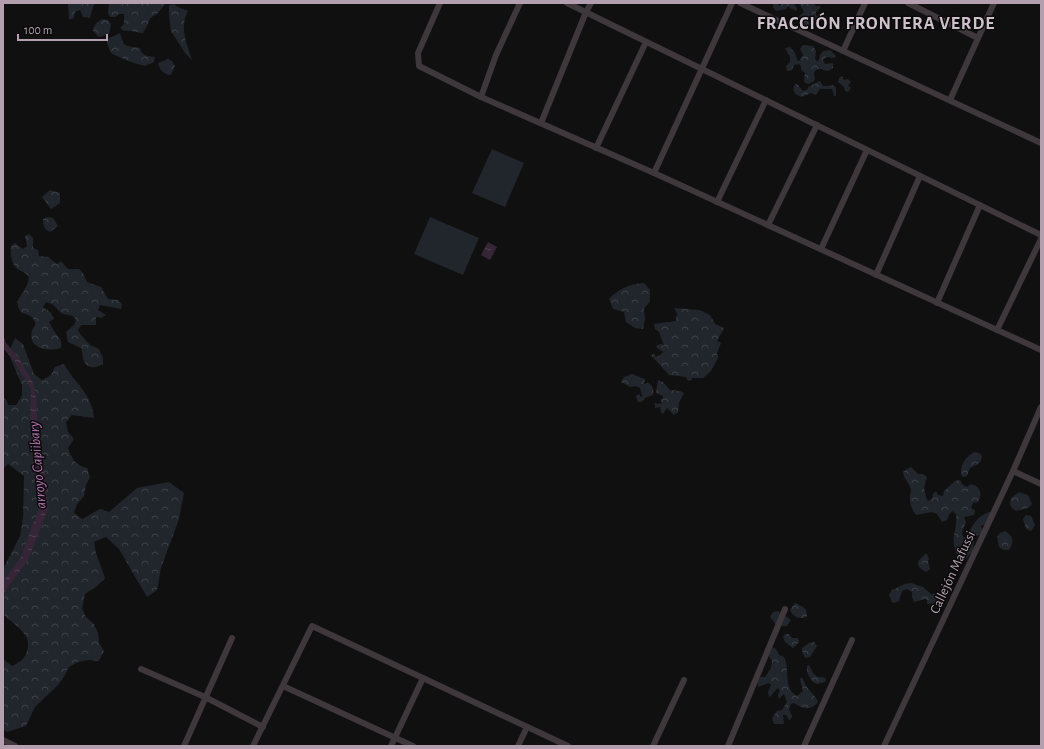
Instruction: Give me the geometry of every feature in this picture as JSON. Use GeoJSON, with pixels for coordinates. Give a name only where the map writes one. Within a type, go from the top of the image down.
{"type":"FeatureCollection","features":[{"type":"Feature","properties":{"kind":"street"},"geometry":{"type":"LineString","coordinates":[[440,3],[418,53],[419,66],[481,97],[654,173],[1041,350]]}},
{"type":"Feature","properties":{"kind":"street"},"geometry":{"type":"LineString","coordinates":[[481,97],[496,54],[520,3]]}},
{"type":"Feature","properties":{"kind":"street"},"geometry":{"type":"LineString","coordinates":[[567,3],[1041,235]]}},
{"type":"Feature","properties":{"kind":"street"},"geometry":{"type":"LineString","coordinates":[[541,123],[591,3]]}},
{"type":"Feature","properties":{"kind":"street"},"geometry":{"type":"LineString","coordinates":[[654,173],[732,3]]}},
{"type":"Feature","properties":{"kind":"street"},"geometry":{"type":"LineString","coordinates":[[740,3],[1041,143]]}},
{"type":"Feature","properties":{"kind":"street"},"geometry":{"type":"LineString","coordinates":[[843,51],[864,3]]}},
{"type":"Feature","properties":{"kind":"street"},"geometry":{"type":"LineString","coordinates":[[908,3],[978,38]]}},
{"type":"Feature","properties":{"kind":"street"},"geometry":{"type":"LineString","coordinates":[[950,100],[994,3]]}},
{"type":"Feature","properties":{"kind":"street"},"geometry":{"type":"LineString","coordinates":[[596,148],[646,42]]}},
{"type":"Feature","properties":{"kind":"street"},"geometry":{"type":"LineString","coordinates":[[717,202],[766,100]]}},
{"type":"Feature","properties":{"kind":"street"},"geometry":{"type":"LineString","coordinates":[[768,225],[817,126]]}},
{"type":"Feature","properties":{"kind":"street"},"geometry":{"type":"LineString","coordinates":[[821,249],[867,150]]}},
{"type":"Feature","properties":{"kind":"street"},"geometry":{"type":"LineString","coordinates":[[876,275],[920,176]]}},
{"type":"Feature","properties":{"kind":"street"},"geometry":{"type":"LineString","coordinates":[[937,302],[980,205]]}},
{"type":"Feature","properties":{"kind":"street"},"geometry":{"type":"LineString","coordinates":[[997,330],[1041,239]]}},
{"type":"Feature","properties":{"kind":"street","name":"Callejón Mafussi"},"geometry":{"type":"LineString","coordinates":[[884,746],[1041,407]]}},
{"type":"Feature","properties":{"kind":"street"},"geometry":{"type":"LineString","coordinates":[[1012,471],[1041,484]]}},
{"type":"Feature","properties":{"kind":"street"},"geometry":{"type":"LineString","coordinates":[[728,746],[785,610]]}},
{"type":"Feature","properties":{"kind":"street"},"geometry":{"type":"LineString","coordinates":[[253,746],[312,626],[568,746]]}},
{"type":"Feature","properties":{"kind":"street"},"geometry":{"type":"LineString","coordinates":[[184,746],[232,638]]}},
{"type":"Feature","properties":{"kind":"street"},"geometry":{"type":"LineString","coordinates":[[804,746],[852,640]]}},
{"type":"Feature","properties":{"kind":"street"},"geometry":{"type":"LineString","coordinates":[[141,669],[205,697],[263,727]]}},
{"type":"Feature","properties":{"kind":"street"},"geometry":{"type":"LineString","coordinates":[[391,746],[423,678]]}},
{"type":"Feature","properties":{"kind":"street"},"geometry":{"type":"LineString","coordinates":[[653,746],[684,680]]}},
{"type":"Feature","properties":{"kind":"street"},"geometry":{"type":"LineString","coordinates":[[283,686],[413,746]]}},
{"type":"Feature","properties":{"kind":"street"},"geometry":{"type":"LineString","coordinates":[[518,746],[528,727]]}},
{"type":"Feature","properties":{"kind":"street"},"geometry":{"type":"LineString","coordinates":[[3,740],[15,746]]}},
{"type":"Feature","properties":{"kind":"green space"},"geometry":{"type":"Polygon","coordinates":[[[68,3],[95,3],[90,18],[83,17],[80,10],[75,12],[74,18],[69,19],[68,3]]]}},
{"type":"Feature","properties":{"kind":"green space"},"geometry":{"type":"Polygon","coordinates":[[[109,3],[166,3],[157,14],[150,19],[143,33],[124,31],[120,28],[124,24],[124,14],[110,17],[108,13],[109,3]]]}},
{"type":"Feature","properties":{"kind":"green space"},"geometry":{"type":"Polygon","coordinates":[[[773,3],[778,3],[779,6],[782,4],[781,3],[794,3],[797,9],[796,11],[788,6],[786,9],[776,11],[773,7],[773,3]]]}},
{"type":"Feature","properties":{"kind":"green space"},"geometry":{"type":"Polygon","coordinates":[[[799,3],[814,3],[816,6],[821,7],[816,12],[816,16],[824,16],[812,25],[803,26],[796,19],[804,12],[799,3]]]}},
{"type":"Feature","properties":{"kind":"green space"},"geometry":{"type":"Polygon","coordinates":[[[174,4],[188,11],[185,17],[184,29],[186,42],[192,60],[185,53],[171,31],[169,5],[174,4]]]}},
{"type":"Feature","properties":{"kind":"green space"},"geometry":{"type":"Polygon","coordinates":[[[103,19],[108,20],[111,24],[109,34],[99,37],[93,29],[99,21],[103,19]]]}},
{"type":"Feature","properties":{"kind":"green space"},"geometry":{"type":"Polygon","coordinates":[[[120,33],[123,43],[127,46],[140,48],[141,51],[147,56],[155,57],[154,62],[145,66],[128,61],[111,53],[107,44],[107,39],[120,33]]]}},
{"type":"Feature","properties":{"kind":"green space"},"geometry":{"type":"Polygon","coordinates":[[[803,45],[813,46],[816,51],[815,59],[817,61],[819,60],[823,51],[830,50],[836,56],[835,58],[827,57],[823,60],[825,64],[833,63],[833,68],[828,71],[817,69],[814,72],[814,81],[809,84],[805,83],[804,81],[805,73],[801,70],[801,66],[799,64],[794,65],[792,70],[789,71],[787,71],[786,66],[790,62],[790,57],[785,48],[790,47],[799,61],[803,55],[800,49],[803,45]]]}},
{"type":"Feature","properties":{"kind":"green space"},"geometry":{"type":"Polygon","coordinates":[[[168,59],[172,61],[175,66],[171,75],[163,72],[158,63],[168,59]]]}},
{"type":"Feature","properties":{"kind":"green space"},"geometry":{"type":"Polygon","coordinates":[[[842,76],[844,80],[848,79],[851,82],[848,86],[851,88],[848,92],[845,91],[844,87],[838,82],[839,78],[842,76]]]}},
{"type":"Feature","properties":{"kind":"green space"},"geometry":{"type":"Polygon","coordinates":[[[820,81],[823,86],[834,86],[836,89],[836,96],[834,96],[832,89],[820,89],[816,95],[811,93],[802,97],[798,96],[794,91],[794,86],[796,84],[803,91],[820,81]]]}},
{"type":"Feature","properties":{"kind":"green space"},"geometry":{"type":"Polygon","coordinates":[[[492,149],[524,163],[505,207],[472,193],[492,149]]]}},
{"type":"Feature","properties":{"kind":"green space"},"geometry":{"type":"Polygon","coordinates":[[[50,190],[60,193],[60,203],[51,209],[42,197],[50,190]]]}},
{"type":"Feature","properties":{"kind":"green space"},"geometry":{"type":"Polygon","coordinates":[[[48,217],[53,218],[58,226],[50,232],[44,227],[43,224],[43,219],[48,217]]]}},
{"type":"Feature","properties":{"kind":"green space"},"geometry":{"type":"Polygon","coordinates":[[[430,217],[479,238],[463,275],[414,254],[430,217]]]}},
{"type":"Feature","properties":{"kind":"green space"},"geometry":{"type":"Polygon","coordinates":[[[29,234],[33,238],[33,248],[38,250],[39,256],[48,257],[57,264],[61,261],[68,269],[79,269],[83,273],[87,282],[101,287],[108,299],[118,300],[122,304],[121,309],[100,305],[98,310],[106,315],[101,318],[96,317],[96,325],[81,325],[78,330],[90,345],[99,349],[103,358],[103,364],[100,366],[88,366],[84,362],[81,348],[68,342],[66,332],[74,325],[76,320],[73,316],[63,314],[50,303],[46,302],[43,307],[51,313],[54,318],[49,322],[61,341],[61,348],[50,350],[40,348],[33,342],[31,337],[35,322],[31,317],[22,313],[18,305],[18,300],[27,286],[29,277],[16,268],[11,252],[11,246],[15,243],[23,249],[27,246],[25,236],[29,234]]]}},
{"type":"Feature","properties":{"kind":"green space"},"geometry":{"type":"Polygon","coordinates":[[[644,283],[650,290],[650,301],[644,309],[645,319],[643,329],[635,328],[626,322],[624,312],[613,309],[609,299],[616,292],[644,283]]]}},
{"type":"Feature","properties":{"kind":"green space"},"geometry":{"type":"Polygon","coordinates":[[[674,308],[699,310],[710,315],[715,324],[724,328],[717,341],[721,343],[717,353],[718,358],[711,371],[703,378],[692,378],[692,380],[688,381],[686,377],[669,375],[651,355],[654,354],[656,357],[660,355],[663,352],[656,347],[657,345],[662,344],[664,346],[659,332],[655,329],[654,324],[676,321],[676,316],[678,315],[674,308]]]}},
{"type":"Feature","properties":{"kind":"green space"},"geometry":{"type":"Polygon","coordinates":[[[15,338],[23,344],[34,374],[42,380],[51,375],[55,367],[64,364],[90,402],[94,418],[72,415],[66,422],[68,432],[74,439],[68,448],[71,455],[74,461],[87,468],[90,477],[86,485],[84,496],[77,504],[74,513],[82,519],[100,509],[109,512],[137,488],[169,482],[184,493],[179,519],[161,568],[157,590],[147,597],[119,549],[106,537],[94,542],[96,553],[105,578],[97,586],[85,594],[82,608],[86,617],[94,624],[98,633],[99,643],[104,651],[99,661],[89,660],[78,662],[69,667],[58,685],[35,707],[26,726],[7,732],[3,729],[3,659],[12,666],[17,664],[25,656],[28,645],[25,634],[3,614],[3,569],[20,536],[23,517],[24,476],[8,464],[3,469],[3,397],[7,401],[8,405],[16,405],[22,396],[22,385],[10,357],[11,347],[15,338]]]}},
{"type":"Feature","properties":{"kind":"green space"},"geometry":{"type":"Polygon","coordinates":[[[632,374],[645,379],[644,384],[648,383],[652,387],[653,395],[645,398],[641,402],[638,402],[636,396],[639,394],[641,397],[642,396],[640,388],[635,386],[630,387],[621,382],[624,377],[632,374]]]}},
{"type":"Feature","properties":{"kind":"green space"},"geometry":{"type":"Polygon","coordinates":[[[658,380],[663,382],[670,390],[684,393],[679,403],[678,412],[674,415],[667,408],[663,414],[660,407],[655,408],[655,403],[662,403],[660,400],[663,398],[663,396],[656,393],[658,380]]]}},
{"type":"Feature","properties":{"kind":"green space"},"geometry":{"type":"Polygon","coordinates":[[[976,452],[981,454],[982,457],[980,462],[970,468],[967,476],[962,476],[961,469],[964,461],[969,455],[976,452]]]}},
{"type":"Feature","properties":{"kind":"green space"},"geometry":{"type":"Polygon","coordinates":[[[911,467],[918,474],[923,474],[927,477],[924,488],[928,501],[932,499],[933,494],[936,491],[938,495],[943,496],[944,491],[955,481],[960,480],[963,485],[967,487],[971,484],[974,485],[980,491],[980,499],[978,502],[973,503],[971,508],[975,510],[974,515],[964,517],[966,522],[962,532],[963,537],[968,537],[973,525],[981,516],[989,512],[993,513],[990,522],[981,526],[983,531],[980,535],[974,536],[973,551],[966,559],[960,559],[954,546],[956,514],[952,511],[947,520],[942,522],[937,514],[932,512],[916,515],[913,511],[910,501],[911,488],[903,472],[911,467]]]}},
{"type":"Feature","properties":{"kind":"green space"},"geometry":{"type":"Polygon","coordinates":[[[1019,492],[1028,495],[1032,504],[1028,508],[1016,511],[1010,506],[1010,500],[1019,492]]]}},
{"type":"Feature","properties":{"kind":"green space"},"geometry":{"type":"Polygon","coordinates":[[[1026,515],[1031,516],[1035,525],[1031,531],[1026,529],[1023,519],[1026,515]]]}},
{"type":"Feature","properties":{"kind":"green space"},"geometry":{"type":"Polygon","coordinates":[[[1005,531],[1012,539],[1012,544],[1009,550],[1004,550],[999,547],[997,537],[1000,533],[1005,531]]]}},
{"type":"Feature","properties":{"kind":"green space"},"geometry":{"type":"Polygon","coordinates":[[[927,554],[929,559],[930,569],[926,572],[918,565],[920,559],[927,554]]]}},
{"type":"Feature","properties":{"kind":"green space"},"geometry":{"type":"Polygon","coordinates":[[[911,583],[923,587],[931,594],[941,593],[944,597],[943,602],[927,604],[927,600],[925,599],[914,602],[912,592],[907,589],[902,591],[899,601],[894,603],[892,602],[889,595],[892,590],[911,583]]]}},
{"type":"Feature","properties":{"kind":"green space"},"geometry":{"type":"Polygon","coordinates":[[[795,603],[805,609],[807,617],[799,618],[793,615],[790,610],[795,603]]]}},
{"type":"Feature","properties":{"kind":"green space"},"geometry":{"type":"Polygon","coordinates":[[[778,611],[791,620],[787,626],[777,626],[770,617],[773,612],[778,611]]]}},
{"type":"Feature","properties":{"kind":"green space"},"geometry":{"type":"Polygon","coordinates":[[[786,634],[789,634],[792,638],[797,638],[799,640],[793,648],[785,642],[783,637],[786,634]]]}},
{"type":"Feature","properties":{"kind":"green space"},"geometry":{"type":"Polygon","coordinates":[[[814,642],[817,646],[810,657],[805,658],[802,648],[809,643],[814,642]]]}},
{"type":"Feature","properties":{"kind":"green space"},"geometry":{"type":"Polygon","coordinates":[[[772,647],[776,649],[779,655],[784,657],[787,667],[788,683],[792,692],[797,696],[803,691],[800,679],[802,677],[806,686],[818,702],[809,708],[800,707],[794,703],[791,704],[789,709],[792,716],[791,719],[789,720],[786,715],[783,715],[784,723],[782,724],[774,724],[772,718],[777,711],[782,710],[787,702],[784,694],[779,699],[778,695],[780,690],[778,688],[769,697],[768,692],[771,685],[769,683],[758,687],[760,677],[765,677],[771,668],[772,661],[768,655],[772,647]]]}},
{"type":"Feature","properties":{"kind":"green space"},"geometry":{"type":"Polygon","coordinates":[[[809,665],[816,676],[826,679],[825,682],[817,684],[812,681],[807,671],[807,666],[809,665]]]}},
{"type":"Feature","properties":{"kind":"water"},"geometry":{"type":"Polygon","coordinates":[[[488,242],[497,247],[490,260],[481,255],[488,242]]]}},
{"type":"Feature","properties":{"kind":"water","name":"arroyo Capiibary"},"geometry":{"type":"Polygon","coordinates":[[[3,335],[6,343],[19,358],[33,383],[36,397],[38,434],[47,487],[48,509],[28,560],[3,594],[3,581],[21,557],[40,505],[38,474],[30,428],[31,389],[14,361],[3,348],[3,335]]]}},
{"type":"Feature","properties":{"kind":"district","name":"FRACCIÓN FRONTERA VERDE"},"geometry":{"type":"Point","coordinates":[876,23]}}]}
